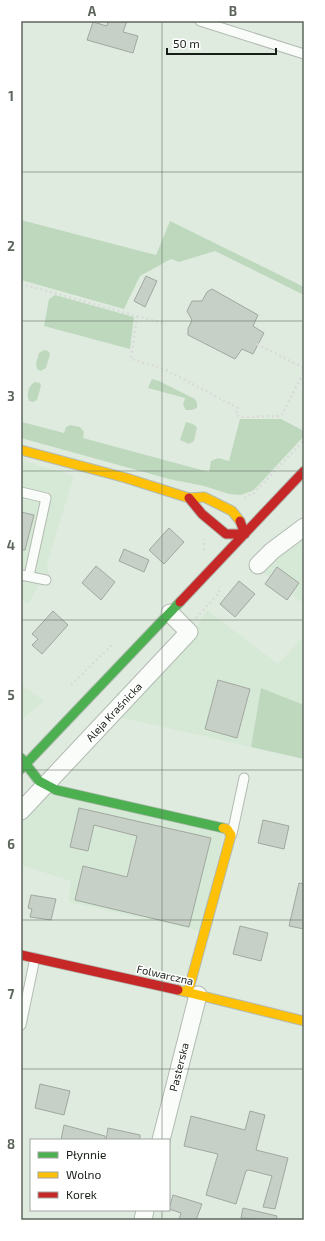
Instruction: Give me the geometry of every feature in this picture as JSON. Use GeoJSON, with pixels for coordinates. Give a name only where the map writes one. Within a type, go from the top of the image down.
{"type":"FeatureCollection","features":[{"type":"Feature","properties":{"kind":"street"},"geometry":{"type":"LineString","coordinates":[[21,450],[126,478],[189,498],[204,497],[232,511],[239,518],[245,534]]}},
{"type":"Feature","properties":{"kind":"street"},"geometry":{"type":"LineString","coordinates":[[193,994],[231,835],[226,829],[44,786],[35,779],[22,764],[170,613],[304,471]]}},
{"type":"Feature","properties":{"kind":"street"},"geometry":{"type":"LineString","coordinates":[[189,498],[202,514],[226,534],[245,534]]}},
{"type":"Feature","properties":{"kind":"street"},"geometry":{"type":"LineString","coordinates":[[258,565],[272,551],[304,527]]}},
{"type":"Feature","properties":{"kind":"street","name":"Aleja Kraśnicka"},"geometry":{"type":"LineString","coordinates":[[21,812],[189,632],[170,613]]}},
{"type":"Feature","properties":{"kind":"street","name":"Folwarczna"},"geometry":{"type":"LineString","coordinates":[[21,955],[304,1021]]}},
{"type":"Feature","properties":{"kind":"street","name":"Pasterska"},"geometry":{"type":"LineString","coordinates":[[161,1139],[193,994]]}},
{"type":"Feature","properties":{"kind":"lane"},"geometry":{"type":"LineString","coordinates":[[200,21],[304,54]]}},
{"type":"Feature","properties":{"kind":"lane"},"geometry":{"type":"LineString","coordinates":[[21,492],[46,498],[25,575],[46,580]]}},
{"type":"Feature","properties":{"kind":"lane"},"geometry":{"type":"LineString","coordinates":[[231,835],[244,778]]}},
{"type":"Feature","properties":{"kind":"lane"},"geometry":{"type":"LineString","coordinates":[[21,1025],[35,958]]}},
{"type":"Feature","properties":{"kind":"path"},"geometry":{"type":"LineString","coordinates":[[21,284],[166,324]]}},
{"type":"Feature","properties":{"kind":"path"},"geometry":{"type":"LineString","coordinates":[[137,316],[131,359],[164,369],[238,408],[236,414],[242,417],[281,416],[304,372]]}},
{"type":"Feature","properties":{"kind":"path"},"geometry":{"type":"LineString","coordinates":[[257,344],[304,368]]}},
{"type":"Feature","properties":{"kind":"path"},"geometry":{"type":"LineString","coordinates":[[241,498],[254,493],[304,440]]}},
{"type":"Feature","properties":{"kind":"shaded area"},"geometry":{"type":"Polygon","coordinates":[[[21,220],[156,255],[170,221],[304,287],[304,295],[215,251],[179,262],[171,259],[140,276],[124,309],[21,280],[21,220]]]}},
{"type":"Feature","properties":{"kind":"shaded area"},"geometry":{"type":"Polygon","coordinates":[[[55,295],[134,317],[130,349],[44,326],[49,299],[55,295]]]}},
{"type":"Feature","properties":{"kind":"shaded area"},"geometry":{"type":"Polygon","coordinates":[[[44,350],[48,351],[50,354],[46,368],[40,371],[37,369],[36,363],[39,353],[44,350]]]}},
{"type":"Feature","properties":{"kind":"shaded area"},"geometry":{"type":"Polygon","coordinates":[[[152,379],[195,399],[197,408],[186,410],[183,405],[185,398],[148,388],[152,379]]]}},
{"type":"Feature","properties":{"kind":"shaded area"},"geometry":{"type":"Polygon","coordinates":[[[35,382],[40,383],[41,386],[37,400],[33,402],[29,401],[28,393],[31,385],[35,382]]]}},
{"type":"Feature","properties":{"kind":"shaded area"},"geometry":{"type":"Polygon","coordinates":[[[21,416],[23,417],[22,422],[64,433],[66,427],[70,425],[80,427],[84,432],[83,438],[209,472],[211,461],[218,458],[229,461],[240,419],[281,419],[304,431],[304,436],[254,490],[241,495],[229,494],[204,486],[169,479],[21,438],[21,416]]]}},
{"type":"Feature","properties":{"kind":"shaded area"},"geometry":{"type":"Polygon","coordinates":[[[186,422],[197,427],[194,441],[189,444],[180,440],[186,422]]]}},
{"type":"Feature","properties":{"kind":"shaded area"},"geometry":{"type":"Polygon","coordinates":[[[21,460],[74,476],[47,564],[51,585],[41,582],[28,604],[21,599],[21,460]]]}},
{"type":"Feature","properties":{"kind":"shaded area"},"geometry":{"type":"Polygon","coordinates":[[[304,535],[304,604],[262,572],[304,535]]]}},
{"type":"Feature","properties":{"kind":"shaded area"},"geometry":{"type":"Polygon","coordinates":[[[207,610],[278,664],[304,636],[304,705],[261,689],[251,747],[119,717],[177,658],[207,610]]]}},
{"type":"Feature","properties":{"kind":"shaded area"},"geometry":{"type":"Polygon","coordinates":[[[21,684],[44,701],[21,720],[21,684]]]}},
{"type":"Feature","properties":{"kind":"shaded area"},"geometry":{"type":"Polygon","coordinates":[[[261,688],[304,705],[304,759],[251,747],[261,688]]]}},
{"type":"Feature","properties":{"kind":"shaded area"},"geometry":{"type":"Polygon","coordinates":[[[48,792],[224,834],[200,931],[69,902],[71,881],[21,865],[21,822],[48,792]]]}},
{"type":"Feature","properties":{"kind":"building"},"geometry":{"type":"Polygon","coordinates":[[[108,21],[127,21],[123,32],[138,36],[133,53],[87,40],[93,22],[107,26],[108,21]]]}},
{"type":"Feature","properties":{"kind":"building"},"geometry":{"type":"Polygon","coordinates":[[[146,276],[157,281],[145,307],[134,301],[146,276]]]}},
{"type":"Feature","properties":{"kind":"building"},"geometry":{"type":"Polygon","coordinates":[[[212,289],[258,315],[253,326],[264,333],[253,354],[242,349],[235,359],[188,335],[188,329],[192,320],[187,311],[192,301],[202,301],[207,292],[212,289]]]}},
{"type":"Feature","properties":{"kind":"building"},"geometry":{"type":"Polygon","coordinates":[[[21,512],[34,515],[25,550],[21,550],[21,512]]]}},
{"type":"Feature","properties":{"kind":"building"},"geometry":{"type":"Polygon","coordinates":[[[169,528],[184,542],[164,564],[149,550],[169,528]]]}},
{"type":"Feature","properties":{"kind":"building"},"geometry":{"type":"Polygon","coordinates":[[[124,549],[149,560],[144,572],[119,561],[124,549]]]}},
{"type":"Feature","properties":{"kind":"building"},"geometry":{"type":"Polygon","coordinates":[[[96,566],[115,582],[101,600],[82,583],[96,566]]]}},
{"type":"Feature","properties":{"kind":"building"},"geometry":{"type":"Polygon","coordinates":[[[277,567],[299,583],[287,600],[265,584],[277,567]]]}},
{"type":"Feature","properties":{"kind":"building"},"geometry":{"type":"Polygon","coordinates":[[[239,581],[255,594],[235,617],[220,604],[239,581]]]}},
{"type":"Feature","properties":{"kind":"building"},"geometry":{"type":"Polygon","coordinates":[[[53,611],[68,625],[42,654],[32,645],[38,639],[32,634],[53,611]]]}},
{"type":"Feature","properties":{"kind":"building"},"geometry":{"type":"Polygon","coordinates":[[[218,680],[250,689],[237,738],[205,729],[218,680]]]}},
{"type":"Feature","properties":{"kind":"building"},"geometry":{"type":"Polygon","coordinates":[[[79,808],[211,838],[189,927],[75,900],[83,866],[127,877],[137,836],[94,825],[88,851],[70,847],[79,808]]]}},
{"type":"Feature","properties":{"kind":"building"},"geometry":{"type":"Polygon","coordinates":[[[263,820],[289,826],[284,849],[258,843],[263,820]]]}},
{"type":"Feature","properties":{"kind":"building"},"geometry":{"type":"Polygon","coordinates":[[[299,883],[304,884],[304,929],[289,926],[299,883]]]}},
{"type":"Feature","properties":{"kind":"building"},"geometry":{"type":"Polygon","coordinates":[[[31,895],[56,899],[51,920],[30,917],[32,909],[28,908],[31,895]]]}},
{"type":"Feature","properties":{"kind":"building"},"geometry":{"type":"Polygon","coordinates":[[[240,926],[268,933],[261,961],[233,954],[240,926]]]}},
{"type":"Feature","properties":{"kind":"building"},"geometry":{"type":"Polygon","coordinates":[[[40,1084],[70,1091],[64,1115],[35,1108],[40,1084]]]}},
{"type":"Feature","properties":{"kind":"building"},"geometry":{"type":"Polygon","coordinates":[[[250,1111],[265,1115],[256,1150],[288,1158],[275,1209],[263,1207],[272,1176],[249,1170],[246,1171],[236,1204],[206,1195],[218,1154],[184,1146],[191,1116],[245,1130],[250,1111]]]}},
{"type":"Feature","properties":{"kind":"building"},"geometry":{"type":"Polygon","coordinates":[[[64,1125],[105,1136],[105,1139],[61,1139],[64,1125]]]}},
{"type":"Feature","properties":{"kind":"building"},"geometry":{"type":"Polygon","coordinates":[[[108,1128],[140,1135],[140,1139],[106,1139],[108,1128]]]}},
{"type":"Feature","properties":{"kind":"building"},"geometry":{"type":"Polygon","coordinates":[[[173,1195],[202,1204],[196,1220],[179,1220],[181,1213],[170,1209],[173,1195]]]}},
{"type":"Feature","properties":{"kind":"building"},"geometry":{"type":"Polygon","coordinates":[[[243,1208],[277,1216],[276,1220],[241,1218],[243,1208]]]}},
{"type":"Feature","properties":{"kind":"traffic: fast"},"geometry":{"type":"LineString","coordinates":[[21,769],[180,602]]}},
{"type":"Feature","properties":{"kind":"traffic: fast"},"geometry":{"type":"LineString","coordinates":[[21,758],[39,781],[56,790],[223,828]]}},
{"type":"Feature","properties":{"kind":"traffic: slow"},"geometry":{"type":"LineString","coordinates":[[21,450],[126,478],[189,498],[204,497],[232,511],[240,521]]}},
{"type":"Feature","properties":{"kind":"traffic: slow"},"geometry":{"type":"LineString","coordinates":[[188,992],[231,835],[227,829],[223,828]]}},
{"type":"Feature","properties":{"kind":"traffic: slow"},"geometry":{"type":"LineString","coordinates":[[178,990],[304,1021]]}},
{"type":"Feature","properties":{"kind":"traffic: jam"},"geometry":{"type":"LineString","coordinates":[[180,602],[304,471]]}},
{"type":"Feature","properties":{"kind":"traffic: jam"},"geometry":{"type":"LineString","coordinates":[[189,498],[202,514],[226,534],[245,534],[240,521]]}},
{"type":"Feature","properties":{"kind":"traffic: jam"},"geometry":{"type":"LineString","coordinates":[[21,955],[178,990]]}}]}
